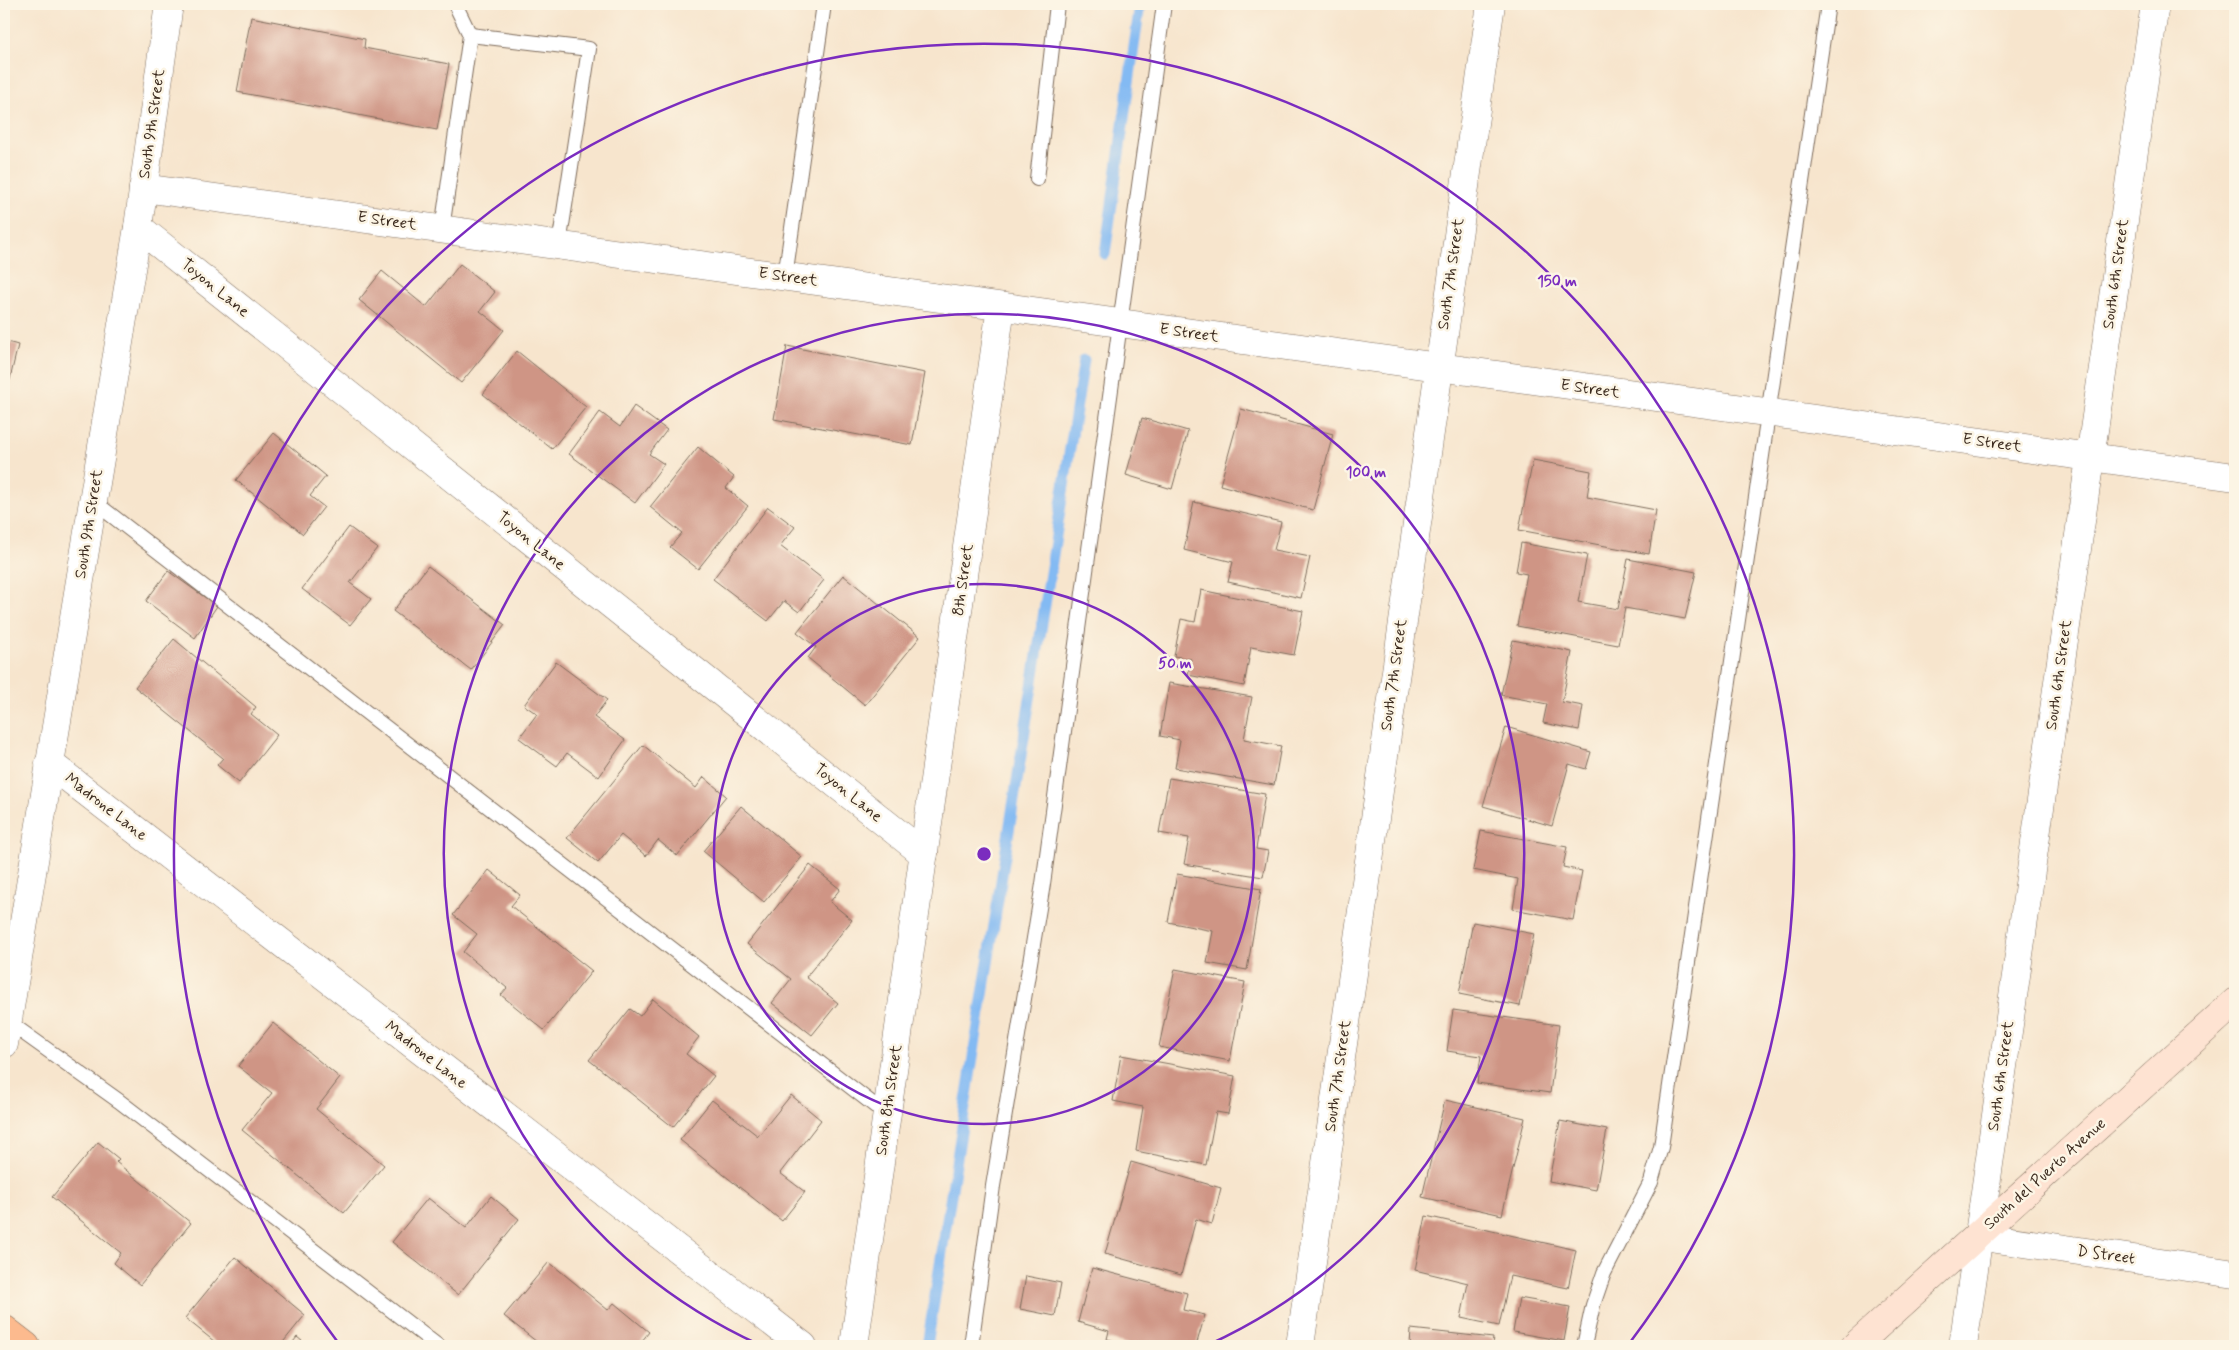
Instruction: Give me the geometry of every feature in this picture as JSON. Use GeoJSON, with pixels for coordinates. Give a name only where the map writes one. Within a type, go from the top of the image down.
{"type":"FeatureCollection","features":[{"type":"Feature","properties":{"kind":"main road"},"geometry":{"type":"LineString","coordinates":[[4,1329],[26,1346]]}},
{"type":"Feature","properties":{"kind":"street","name":"South 9th Street"},"geometry":{"type":"LineString","coordinates":[[6,1032],[138,227],[169,4]]}},
{"type":"Feature","properties":{"kind":"street","name":"South 7th Street"},"geometry":{"type":"LineString","coordinates":[[1300,1346],[1491,4]]}},
{"type":"Feature","properties":{"kind":"street","name":"South 6th Street"},"geometry":{"type":"LineString","coordinates":[[1963,1346],[1977,1236],[2155,4]]}},
{"type":"Feature","properties":{"kind":"street","name":"E Street"},"geometry":{"type":"LineString","coordinates":[[143,188],[2235,477]]}},
{"type":"Feature","properties":{"kind":"street","name":"Toyon Lane"},"geometry":{"type":"LineString","coordinates":[[138,227],[924,854]]}},
{"type":"Feature","properties":{"kind":"street","name":"8th Street"},"geometry":{"type":"LineString","coordinates":[[924,854],[1001,306]]}},
{"type":"Feature","properties":{"kind":"street","name":"Madrone Lane"},"geometry":{"type":"LineString","coordinates":[[49,763],[804,1346]]}},
{"type":"Feature","properties":{"kind":"street","name":"South 8th Street"},"geometry":{"type":"LineString","coordinates":[[854,1346],[924,854]]}},
{"type":"Feature","properties":{"kind":"street","name":"South del Puerto Avenue"},"geometry":{"type":"LineString","coordinates":[[1855,1346],[2235,1002]]}},
{"type":"Feature","properties":{"kind":"street","name":"D Street"},"geometry":{"type":"LineString","coordinates":[[1977,1236],[2235,1274]]}},
{"type":"Feature","properties":{"kind":"lane"},"geometry":{"type":"LineString","coordinates":[[442,229],[470,35],[456,4]]}},
{"type":"Feature","properties":{"kind":"lane"},"geometry":{"type":"LineString","coordinates":[[785,277],[824,4]]}},
{"type":"Feature","properties":{"kind":"lane"},"geometry":{"type":"LineString","coordinates":[[1037,179],[1056,4]]}},
{"type":"Feature","properties":{"kind":"lane"},"geometry":{"type":"LineString","coordinates":[[971,1346],[993,1186],[1043,884],[1164,4]]}},
{"type":"Feature","properties":{"kind":"lane"},"geometry":{"type":"LineString","coordinates":[[1584,1346],[1593,1305],[1604,1273],[1651,1182],[1662,1147],[1828,4]]}},
{"type":"Feature","properties":{"kind":"lane"},"geometry":{"type":"LineString","coordinates":[[470,35],[589,49],[559,246]]}},
{"type":"Feature","properties":{"kind":"lane"},"geometry":{"type":"LineString","coordinates":[[93,501],[887,1114]]}},
{"type":"Feature","properties":{"kind":"lane"},"geometry":{"type":"LineString","coordinates":[[6,1032],[119,1101],[438,1346]]}},
{"type":"Feature","properties":{"kind":"building"},"geometry":{"type":"Polygon","coordinates":[[[251,17],[365,39],[364,48],[449,64],[437,130],[237,92],[251,17]]]}},
{"type":"Feature","properties":{"kind":"building"},"geometry":{"type":"Polygon","coordinates":[[[460,264],[495,292],[480,311],[504,330],[461,383],[359,300],[382,271],[426,307],[460,264]]]}},
{"type":"Feature","properties":{"kind":"building"},"geometry":{"type":"Polygon","coordinates":[[[4,341],[18,345],[5,400],[4,400],[4,341]]]}},
{"type":"Feature","properties":{"kind":"building"},"geometry":{"type":"Polygon","coordinates":[[[787,346],[925,373],[912,445],[774,419],[787,346]]]}},
{"type":"Feature","properties":{"kind":"building"},"geometry":{"type":"Polygon","coordinates":[[[517,351],[586,407],[552,449],[483,394],[517,351]]]}},
{"type":"Feature","properties":{"kind":"building"},"geometry":{"type":"Polygon","coordinates":[[[634,406],[667,430],[649,454],[664,464],[635,503],[569,454],[600,412],[620,427],[634,406]]]}},
{"type":"Feature","properties":{"kind":"building"},"geometry":{"type":"Polygon","coordinates":[[[1241,409],[1333,434],[1313,510],[1220,485],[1241,409]]]}},
{"type":"Feature","properties":{"kind":"building"},"geometry":{"type":"Polygon","coordinates":[[[1142,418],[1188,431],[1172,489],[1126,475],[1142,418]]]}},
{"type":"Feature","properties":{"kind":"building"},"geometry":{"type":"Polygon","coordinates":[[[274,433],[326,476],[310,496],[324,507],[303,534],[236,480],[274,433]]]}},
{"type":"Feature","properties":{"kind":"building"},"geometry":{"type":"Polygon","coordinates":[[[698,447],[734,477],[726,488],[748,506],[698,569],[670,547],[682,533],[650,507],[698,447]]]}},
{"type":"Feature","properties":{"kind":"building"},"geometry":{"type":"Polygon","coordinates":[[[1533,460],[1591,471],[1587,497],[1656,510],[1649,554],[1519,530],[1533,460]]]}},
{"type":"Feature","properties":{"kind":"building"},"geometry":{"type":"Polygon","coordinates":[[[1194,502],[1281,522],[1274,550],[1310,557],[1301,598],[1228,582],[1233,562],[1184,550],[1194,502]]]}},
{"type":"Feature","properties":{"kind":"building"},"geometry":{"type":"Polygon","coordinates":[[[768,507],[795,527],[780,546],[824,580],[799,612],[784,601],[768,621],[713,579],[768,507]]]}},
{"type":"Feature","properties":{"kind":"building"},"geometry":{"type":"Polygon","coordinates":[[[349,527],[377,548],[350,583],[371,599],[350,625],[302,589],[349,527]]]}},
{"type":"Feature","properties":{"kind":"building"},"geometry":{"type":"Polygon","coordinates":[[[1521,543],[1587,555],[1578,602],[1618,609],[1628,559],[1696,572],[1685,619],[1625,608],[1618,645],[1517,626],[1527,574],[1516,572],[1521,543]]]}},
{"type":"Feature","properties":{"kind":"building"},"geometry":{"type":"Polygon","coordinates":[[[428,566],[505,625],[471,670],[393,611],[428,566]]]}},
{"type":"Feature","properties":{"kind":"building"},"geometry":{"type":"Polygon","coordinates":[[[168,571],[217,606],[195,638],[146,601],[168,571]]]}},
{"type":"Feature","properties":{"kind":"building"},"geometry":{"type":"Polygon","coordinates":[[[843,575],[920,637],[865,705],[808,658],[816,647],[797,632],[843,575]]]}},
{"type":"Feature","properties":{"kind":"building"},"geometry":{"type":"Polygon","coordinates":[[[1201,590],[1303,611],[1294,655],[1251,647],[1244,686],[1188,675],[1191,659],[1174,656],[1181,619],[1195,622],[1201,590]]]}},
{"type":"Feature","properties":{"kind":"building"},"geometry":{"type":"Polygon","coordinates":[[[174,639],[256,707],[251,714],[277,735],[239,783],[217,765],[223,758],[135,687],[174,639]]]}},
{"type":"Feature","properties":{"kind":"building"},"geometry":{"type":"Polygon","coordinates":[[[1513,640],[1572,652],[1562,702],[1583,706],[1579,730],[1543,723],[1547,704],[1501,695],[1513,640]]]}},
{"type":"Feature","properties":{"kind":"building"},"geometry":{"type":"Polygon","coordinates":[[[556,662],[607,700],[594,717],[625,740],[599,777],[567,753],[557,766],[519,738],[537,714],[524,705],[556,662]]]}},
{"type":"Feature","properties":{"kind":"building"},"geometry":{"type":"Polygon","coordinates":[[[1169,683],[1252,697],[1244,739],[1281,746],[1274,785],[1175,768],[1180,740],[1160,736],[1169,683]]]}},
{"type":"Feature","properties":{"kind":"building"},"geometry":{"type":"Polygon","coordinates":[[[1506,727],[1591,752],[1586,769],[1569,764],[1552,826],[1483,806],[1506,727]]]}},
{"type":"Feature","properties":{"kind":"building"},"geometry":{"type":"Polygon","coordinates":[[[643,745],[696,788],[704,777],[726,796],[677,856],[658,840],[646,856],[621,835],[598,863],[567,838],[643,745]]]}},
{"type":"Feature","properties":{"kind":"building"},"geometry":{"type":"Polygon","coordinates":[[[1169,778],[1265,794],[1256,849],[1268,851],[1263,877],[1184,864],[1189,838],[1159,833],[1169,778]]]}},
{"type":"Feature","properties":{"kind":"building"},"geometry":{"type":"Polygon","coordinates":[[[741,806],[802,857],[764,902],[703,851],[741,806]]]}},
{"type":"Feature","properties":{"kind":"building"},"geometry":{"type":"Polygon","coordinates":[[[1481,831],[1567,847],[1563,867],[1582,871],[1573,920],[1513,909],[1518,879],[1473,870],[1481,831]]]}},
{"type":"Feature","properties":{"kind":"building"},"geometry":{"type":"Polygon","coordinates":[[[810,865],[840,889],[830,902],[852,920],[806,977],[838,1003],[812,1035],[772,1003],[791,979],[747,944],[810,865]]]}},
{"type":"Feature","properties":{"kind":"building"},"geometry":{"type":"Polygon","coordinates":[[[489,870],[520,895],[511,906],[592,971],[544,1030],[501,995],[507,988],[463,952],[477,934],[453,915],[489,870]]]}},
{"type":"Feature","properties":{"kind":"building"},"geometry":{"type":"Polygon","coordinates":[[[1177,874],[1261,889],[1247,970],[1207,963],[1213,931],[1168,922],[1177,874]]]}},
{"type":"Feature","properties":{"kind":"building"},"geometry":{"type":"Polygon","coordinates":[[[1473,922],[1534,934],[1520,1006],[1459,994],[1473,922]]]}},
{"type":"Feature","properties":{"kind":"building"},"geometry":{"type":"Polygon","coordinates":[[[1175,969],[1245,982],[1230,1061],[1159,1047],[1175,969]]]}},
{"type":"Feature","properties":{"kind":"building"},"geometry":{"type":"Polygon","coordinates":[[[653,999],[699,1037],[686,1054],[714,1076],[673,1127],[589,1060],[630,1009],[640,1016],[653,999]]]}},
{"type":"Feature","properties":{"kind":"building"},"geometry":{"type":"Polygon","coordinates":[[[1453,1010],[1559,1025],[1550,1093],[1477,1083],[1481,1056],[1447,1051],[1453,1010]]]}},
{"type":"Feature","properties":{"kind":"building"},"geometry":{"type":"Polygon","coordinates":[[[273,1023],[340,1078],[316,1109],[384,1165],[344,1213],[242,1130],[272,1093],[238,1066],[273,1023]]]}},
{"type":"Feature","properties":{"kind":"building"},"geometry":{"type":"Polygon","coordinates":[[[1121,1055],[1235,1076],[1228,1114],[1216,1112],[1206,1165],[1136,1151],[1143,1107],[1113,1101],[1121,1055]]]}},
{"type":"Feature","properties":{"kind":"building"},"geometry":{"type":"Polygon","coordinates":[[[791,1095],[821,1120],[780,1173],[805,1192],[782,1221],[680,1140],[712,1100],[758,1136],[791,1095]]]}},
{"type":"Feature","properties":{"kind":"building"},"geometry":{"type":"Polygon","coordinates":[[[1445,1100],[1525,1118],[1502,1215],[1422,1197],[1445,1100]]]}},
{"type":"Feature","properties":{"kind":"building"},"geometry":{"type":"Polygon","coordinates":[[[1560,1121],[1607,1130],[1596,1190],[1549,1181],[1560,1121]]]}},
{"type":"Feature","properties":{"kind":"building"},"geometry":{"type":"Polygon","coordinates":[[[98,1142],[119,1159],[116,1162],[191,1223],[140,1285],[114,1263],[121,1253],[52,1197],[98,1142]]]}},
{"type":"Feature","properties":{"kind":"building"},"geometry":{"type":"Polygon","coordinates":[[[1131,1162],[1221,1188],[1212,1224],[1196,1219],[1181,1275],[1105,1254],[1131,1162]]]}},
{"type":"Feature","properties":{"kind":"building"},"geometry":{"type":"Polygon","coordinates":[[[491,1196],[519,1219],[458,1295],[392,1242],[428,1198],[466,1228],[491,1196]]]}},
{"type":"Feature","properties":{"kind":"building"},"geometry":{"type":"Polygon","coordinates":[[[1426,1216],[1576,1250],[1568,1288],[1510,1276],[1499,1326],[1461,1318],[1468,1283],[1415,1270],[1426,1216]]]}},
{"type":"Feature","properties":{"kind":"building"},"geometry":{"type":"Polygon","coordinates":[[[235,1257],[305,1315],[280,1346],[212,1346],[215,1342],[185,1318],[235,1257]]]}},
{"type":"Feature","properties":{"kind":"building"},"geometry":{"type":"Polygon","coordinates":[[[549,1262],[608,1310],[614,1303],[649,1332],[638,1346],[542,1346],[504,1316],[549,1262]]]}},
{"type":"Feature","properties":{"kind":"building"},"geometry":{"type":"Polygon","coordinates":[[[1092,1268],[1187,1293],[1183,1310],[1205,1315],[1196,1346],[1135,1346],[1107,1339],[1109,1331],[1078,1322],[1092,1268]]]}},
{"type":"Feature","properties":{"kind":"building"},"geometry":{"type":"Polygon","coordinates":[[[1026,1276],[1061,1283],[1055,1316],[1020,1309],[1026,1276]]]}},
{"type":"Feature","properties":{"kind":"building"},"geometry":{"type":"Polygon","coordinates":[[[1519,1298],[1570,1307],[1564,1341],[1513,1332],[1519,1298]]]}},
{"type":"Feature","properties":{"kind":"building"},"geometry":{"type":"Polygon","coordinates":[[[1411,1329],[1493,1338],[1492,1346],[1410,1346],[1411,1329]]]}},
{"type":"Feature","properties":{"kind":"building"},"geometry":{"type":"Polygon","coordinates":[[[297,1337],[308,1346],[290,1346],[297,1337]]]}},
{"type":"Feature","properties":{"kind":"waterway"},"geometry":{"type":"LineString","coordinates":[[1105,254],[1140,4]]}},
{"type":"Feature","properties":{"kind":"waterway"},"geometry":{"type":"LineString","coordinates":[[927,1346],[1084,360]]}}]}
